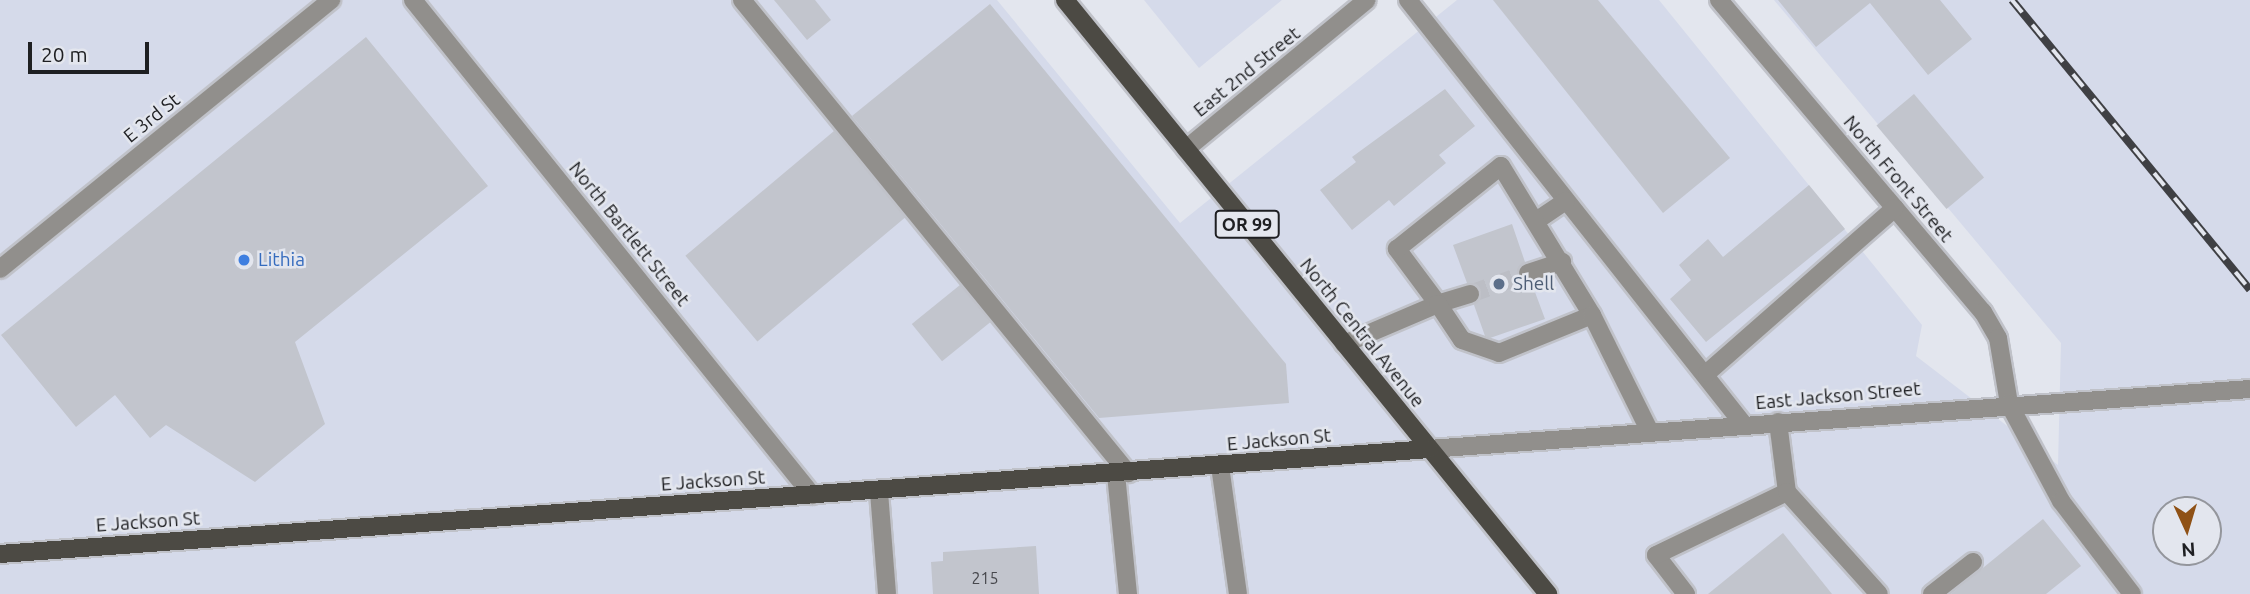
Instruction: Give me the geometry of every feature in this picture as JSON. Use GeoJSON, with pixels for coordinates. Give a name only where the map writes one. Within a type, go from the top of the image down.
{"type":"FeatureCollection","features":[{"type":"Feature","properties":{"kind":"main road","name":"North Central Avenue"},"geometry":{"type":"LineString","coordinates":[[1065,0],[1548,594]]}},
{"type":"Feature","properties":{"kind":"main road","name":"E Jackson St"},"geometry":{"type":"LineString","coordinates":[[0,554],[879,492],[1430,449]]}},
{"type":"Feature","properties":{"kind":"street","name":"E 3rd St"},"geometry":{"type":"LineString","coordinates":[[0,269],[331,0]]}},
{"type":"Feature","properties":{"kind":"street","name":"North Bartlett Street"},"geometry":{"type":"LineString","coordinates":[[413,0],[813,495]]}},
{"type":"Feature","properties":{"kind":"street"},"geometry":{"type":"LineString","coordinates":[[742,0],[1122,473],[1128,594]]}},
{"type":"Feature","properties":{"kind":"street","name":"East 2nd Street"},"geometry":{"type":"LineString","coordinates":[[1186,149],[1367,0]]}},
{"type":"Feature","properties":{"kind":"street"},"geometry":{"type":"LineString","coordinates":[[1408,0],[1566,201],[1707,373],[1744,425]]}},
{"type":"Feature","properties":{"kind":"street","name":"North Front Street"},"geometry":{"type":"LineString","coordinates":[[1719,0],[1983,312],[1998,338],[2009,404],[2061,501],[2132,594]]}},
{"type":"Feature","properties":{"kind":"street"},"geometry":{"type":"LineString","coordinates":[[1592,315],[1499,352],[1462,340],[1397,248],[1501,166],[1592,315],[1650,432]]}},
{"type":"Feature","properties":{"kind":"street"},"geometry":{"type":"LineString","coordinates":[[1536,221],[1566,201]]}},
{"type":"Feature","properties":{"kind":"street"},"geometry":{"type":"LineString","coordinates":[[1707,373],[1895,208]]}},
{"type":"Feature","properties":{"kind":"street"},"geometry":{"type":"LineString","coordinates":[[1528,274],[1562,262]]}},
{"type":"Feature","properties":{"kind":"street"},"geometry":{"type":"LineString","coordinates":[[1344,344],[1438,304],[1470,294]]}},
{"type":"Feature","properties":{"kind":"street","name":"East Jackson Street"},"geometry":{"type":"LineString","coordinates":[[1430,449],[2250,388]]}},
{"type":"Feature","properties":{"kind":"street"},"geometry":{"type":"LineString","coordinates":[[1778,422],[1787,492],[1879,594]]}},
{"type":"Feature","properties":{"kind":"street"},"geometry":{"type":"LineString","coordinates":[[1220,466],[1238,594]]}},
{"type":"Feature","properties":{"kind":"street"},"geometry":{"type":"LineString","coordinates":[[879,492],[887,594]]}},
{"type":"Feature","properties":{"kind":"street"},"geometry":{"type":"LineString","coordinates":[[1686,594],[1656,555],[1787,492]]}},
{"type":"Feature","properties":{"kind":"street"},"geometry":{"type":"LineString","coordinates":[[1932,594],[1973,562]]}},
{"type":"Feature","properties":{"kind":"shaded area"},"geometry":{"type":"Polygon","coordinates":[[[0,0],[997,0],[1180,223],[1457,0],[1659,0],[1922,325],[1916,356],[2058,465],[2061,343],[1774,0],[2250,0],[2250,594],[0,594],[0,0]]]}},
{"type":"Feature","properties":{"kind":"shaded area"},"geometry":{"type":"Polygon","coordinates":[[[1144,0],[1282,0],[1199,68],[1144,0]]]}},
{"type":"Feature","properties":{"kind":"building"},"geometry":{"type":"Polygon","coordinates":[[[774,0],[815,0],[831,20],[807,40],[774,0]]]}},
{"type":"Feature","properties":{"kind":"building"},"geometry":{"type":"Polygon","coordinates":[[[1493,0],[1598,0],[1730,158],[1663,213],[1493,0]]]}},
{"type":"Feature","properties":{"kind":"building"},"geometry":{"type":"Polygon","coordinates":[[[1778,0],[1940,0],[1972,39],[1928,75],[1870,3],[1816,47],[1778,0]]]}},
{"type":"Feature","properties":{"kind":"building"},"geometry":{"type":"Polygon","coordinates":[[[990,4],[1286,364],[1289,403],[1099,418],[852,116],[990,4]]]}},
{"type":"Feature","properties":{"kind":"building","name":"Lithia"},"geometry":{"type":"Polygon","coordinates":[[[366,37],[488,186],[295,342],[325,424],[255,482],[166,425],[150,438],[115,395],[76,427],[1,335],[366,37]]]}},
{"type":"Feature","properties":{"kind":"building"},"geometry":{"type":"Polygon","coordinates":[[[1445,89],[1475,126],[1439,155],[1446,163],[1394,206],[1389,200],[1352,230],[1320,190],[1356,162],[1352,157],[1445,89]]]}},
{"type":"Feature","properties":{"kind":"building"},"geometry":{"type":"Polygon","coordinates":[[[1914,94],[1984,177],[1947,209],[1876,125],[1914,94]]]}},
{"type":"Feature","properties":{"kind":"building"},"geometry":{"type":"Polygon","coordinates":[[[834,131],[906,217],[757,341],[685,256],[834,131]]]}},
{"type":"Feature","properties":{"kind":"building"},"geometry":{"type":"Polygon","coordinates":[[[1809,185],[1845,229],[1706,342],[1670,299],[1691,280],[1679,265],[1708,239],[1723,257],[1809,185]]]}},
{"type":"Feature","properties":{"kind":"building","name":"Shell"},"geometry":{"type":"Polygon","coordinates":[[[1512,224],[1525,262],[1517,277],[1532,284],[1545,319],[1490,338],[1485,336],[1474,305],[1481,290],[1467,283],[1453,245],[1512,224]]]}},
{"type":"Feature","properties":{"kind":"building"},"geometry":{"type":"Polygon","coordinates":[[[960,285],[990,322],[942,361],[912,324],[960,285]]]}},
{"type":"Feature","properties":{"kind":"building"},"geometry":{"type":"Polygon","coordinates":[[[2043,519],[2081,566],[2046,594],[1951,594],[2043,519]]]}},
{"type":"Feature","properties":{"kind":"building"},"geometry":{"type":"Polygon","coordinates":[[[1783,533],[1832,594],[1708,594],[1783,533]]]}},
{"type":"Feature","properties":{"kind":"building"},"geometry":{"type":"Polygon","coordinates":[[[1036,546],[1039,594],[933,594],[931,562],[943,561],[943,552],[1036,546]]]}},
{"type":"Feature","properties":{"kind":"tunnel"},"geometry":{"type":"LineString","coordinates":[[1470,294],[1528,273]]}},
{"type":"Feature","properties":{"kind":"railway"},"geometry":{"type":"LineString","coordinates":[[2012,0],[2250,290]]}},
{"type":"Feature","properties":{"kind":"place","name":"Lithia"},"geometry":{"type":"Point","coordinates":[244,260]}},
{"type":"Feature","properties":{"kind":"place","name":"Shell"},"geometry":{"type":"Point","coordinates":[1499,284]}}]}
